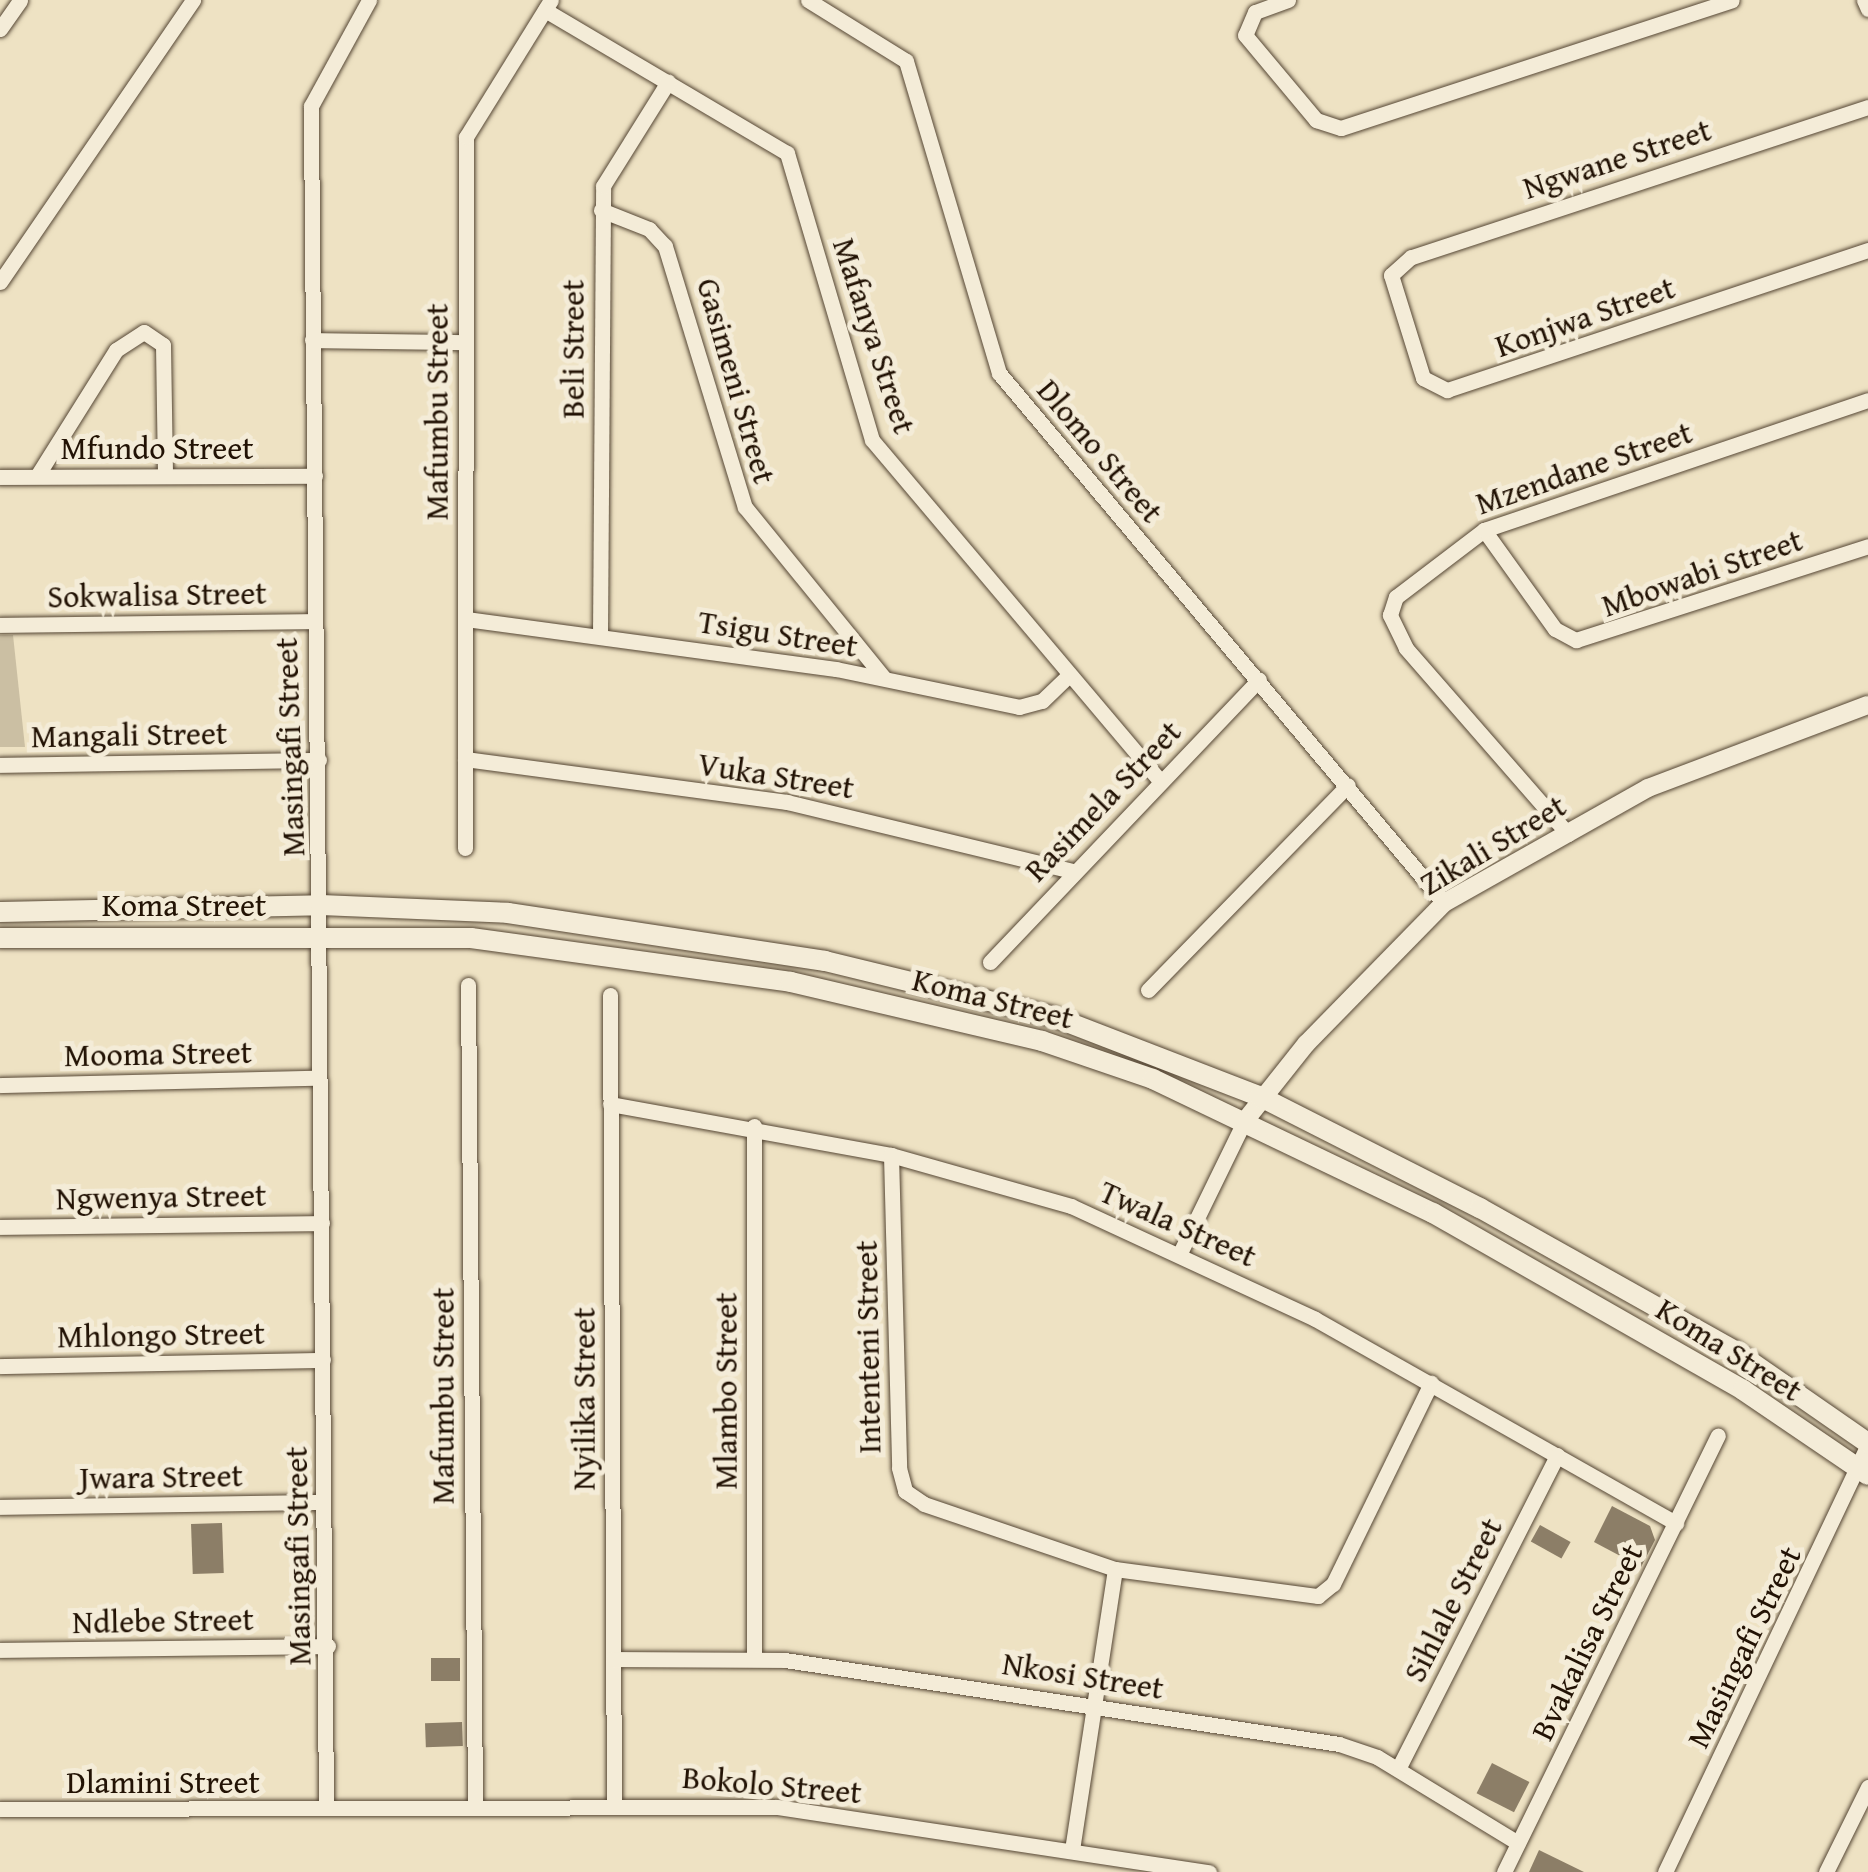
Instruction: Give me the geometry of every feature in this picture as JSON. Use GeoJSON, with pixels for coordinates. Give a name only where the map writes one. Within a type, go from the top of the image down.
{"type":"FeatureCollection","features":[{"type":"Feature","properties":{"kind":"main road","name":"Koma Street"},"geometry":{"type":"LineString","coordinates":[[0,912],[321,905],[508,913],[825,962],[1096,1029],[1259,1096],[1668,1313],[1868,1443]]}},
{"type":"Feature","properties":{"kind":"main road","name":"Koma Street"},"geometry":{"type":"LineString","coordinates":[[0,938],[320,935],[490,940],[792,982],[1105,1060],[1244,1122],[1517,1259],[1863,1472]]}},
{"type":"Feature","properties":{"kind":"street"},"geometry":{"type":"LineString","coordinates":[[0,29],[20,0]]}},
{"type":"Feature","properties":{"kind":"street"},"geometry":{"type":"LineString","coordinates":[[0,282],[193,0]]}},
{"type":"Feature","properties":{"kind":"street","name":"Masingafi Street"},"geometry":{"type":"LineString","coordinates":[[326,1807],[328,1646],[318,1078],[321,905],[314,621],[313,95],[369,0]]}},
{"type":"Feature","properties":{"kind":"street","name":"Dlomo Street"},"geometry":{"type":"LineString","coordinates":[[808,0],[906,61],[1000,373],[1444,902]]}},
{"type":"Feature","properties":{"kind":"street"},"geometry":{"type":"LineString","coordinates":[[1288,0],[1254,12],[1245,34],[1316,120],[1352,128],[1732,0]]}},
{"type":"Feature","properties":{"kind":"street"},"geometry":{"type":"LineString","coordinates":[[1864,0],[1868,9]]}},
{"type":"Feature","properties":{"kind":"street","name":"Mafanya Street"},"geometry":{"type":"LineString","coordinates":[[548,5],[787,153],[872,440],[1159,780]]}},
{"type":"Feature","properties":{"kind":"street","name":"Mafumbu Street"},"geometry":{"type":"LineString","coordinates":[[465,848],[466,137],[548,5]]}},
{"type":"Feature","properties":{"kind":"street","name":"Beli Street"},"geometry":{"type":"LineString","coordinates":[[600,636],[601,210],[612,161],[668,82]]}},
{"type":"Feature","properties":{"kind":"street","name":"Ngwane Street"},"geometry":{"type":"LineString","coordinates":[[1390,275],[1424,253],[1868,107]]}},
{"type":"Feature","properties":{"kind":"street","name":"Gasimeni Street"},"geometry":{"type":"LineString","coordinates":[[601,210],[649,228],[665,246],[744,507],[884,678]]}},
{"type":"Feature","properties":{"kind":"street","name":"Konjwa Street"},"geometry":{"type":"LineString","coordinates":[[1390,275],[1423,378],[1447,390],[1868,250]]}},
{"type":"Feature","properties":{"kind":"street"},"geometry":{"type":"LineString","coordinates":[[37,476],[116,350],[144,332],[164,345],[165,474]]}},
{"type":"Feature","properties":{"kind":"street"},"geometry":{"type":"LineString","coordinates":[[312,340],[463,342]]}},
{"type":"Feature","properties":{"kind":"street","name":"Mzendane Street"},"geometry":{"type":"LineString","coordinates":[[1568,834],[1406,648],[1390,615],[1416,575],[1484,530],[1868,400]]}},
{"type":"Feature","properties":{"kind":"street","name":"Mfundo Street"},"geometry":{"type":"LineString","coordinates":[[0,477],[315,476]]}},
{"type":"Feature","properties":{"kind":"street","name":"Mbowabi Street"},"geometry":{"type":"LineString","coordinates":[[1484,530],[1555,630],[1576,640],[1868,546]]}},
{"type":"Feature","properties":{"kind":"street","name":"Tsigu Street"},"geometry":{"type":"LineString","coordinates":[[466,619],[884,678],[1018,707],[1042,701],[1069,675]]}},
{"type":"Feature","properties":{"kind":"street","name":"Sokwalisa Street"},"geometry":{"type":"LineString","coordinates":[[0,624],[314,621]]}},
{"type":"Feature","properties":{"kind":"street","name":"Rasimela Street"},"geometry":{"type":"LineString","coordinates":[[990,962],[1258,680]]}},
{"type":"Feature","properties":{"kind":"street","name":"Zikali Street"},"geometry":{"type":"LineString","coordinates":[[1179,1255],[1259,1096],[1444,902],[1696,766],[1868,706]]}},
{"type":"Feature","properties":{"kind":"street","name":"Vuka Street"},"geometry":{"type":"LineString","coordinates":[[464,759],[787,802],[1073,871]]}},
{"type":"Feature","properties":{"kind":"street","name":"Mangali Street"},"geometry":{"type":"LineString","coordinates":[[0,765],[319,760]]}},
{"type":"Feature","properties":{"kind":"street"},"geometry":{"type":"LineString","coordinates":[[1148,990],[1348,786]]}},
{"type":"Feature","properties":{"kind":"street","name":"Mafumbu Street"},"geometry":{"type":"LineString","coordinates":[[468,985],[474,1806]]}},
{"type":"Feature","properties":{"kind":"street","name":"Nyilika Street"},"geometry":{"type":"LineString","coordinates":[[610,995],[614,1802]]}},
{"type":"Feature","properties":{"kind":"street","name":"Mooma Street"},"geometry":{"type":"LineString","coordinates":[[0,1085],[318,1078]]}},
{"type":"Feature","properties":{"kind":"street","name":"Twala Street"},"geometry":{"type":"LineString","coordinates":[[610,1104],[754,1126],[891,1155],[1059,1201],[1179,1255],[1431,1383],[1676,1522]]}},
{"type":"Feature","properties":{"kind":"street","name":"Mlambo Street"},"geometry":{"type":"LineString","coordinates":[[754,1126],[754,1657]]}},
{"type":"Feature","properties":{"kind":"street","name":"Intenteni Street"},"geometry":{"type":"LineString","coordinates":[[891,1155],[902,1484],[924,1504],[1115,1569],[1323,1594],[1431,1383]]}},
{"type":"Feature","properties":{"kind":"street","name":"Ngwenya Street"},"geometry":{"type":"LineString","coordinates":[[0,1227],[322,1222]]}},
{"type":"Feature","properties":{"kind":"street","name":"Mhlongo Street"},"geometry":{"type":"LineString","coordinates":[[0,1366],[323,1360]]}},
{"type":"Feature","properties":{"kind":"street","name":"Bvakalisa Street"},"geometry":{"type":"LineString","coordinates":[[1504,1872],[1718,1436]]}},
{"type":"Feature","properties":{"kind":"street","name":"Masingafi Street"},"geometry":{"type":"LineString","coordinates":[[1664,1872],[1863,1472],[1868,1443]]}},
{"type":"Feature","properties":{"kind":"street","name":"Sihlale Street"},"geometry":{"type":"LineString","coordinates":[[1398,1769],[1557,1455]]}},
{"type":"Feature","properties":{"kind":"street","name":"Jwara Street"},"geometry":{"type":"LineString","coordinates":[[0,1507],[323,1502]]}},
{"type":"Feature","properties":{"kind":"street"},"geometry":{"type":"LineString","coordinates":[[1072,1850],[1115,1569]]}},
{"type":"Feature","properties":{"kind":"street","name":"Ndlebe Street"},"geometry":{"type":"LineString","coordinates":[[0,1650],[328,1646]]}},
{"type":"Feature","properties":{"kind":"street","name":"Nkosi Street"},"geometry":{"type":"LineString","coordinates":[[613,1659],[754,1657],[1092,1704],[1339,1744],[1398,1769],[1518,1843]]}},
{"type":"Feature","properties":{"kind":"street"},"geometry":{"type":"LineString","coordinates":[[1826,1872],[1868,1787]]}},
{"type":"Feature","properties":{"kind":"street","name":"Bokolo Street"},"geometry":{"type":"LineString","coordinates":[[326,1807],[614,1802],[777,1806],[1209,1872]]}},
{"type":"Feature","properties":{"kind":"street","name":"Dlamini Street"},"geometry":{"type":"LineString","coordinates":[[0,1809],[326,1807]]}},
{"type":"Feature","properties":{"kind":"shaded area"},"geometry":{"type":"Polygon","coordinates":[[[0,635],[13,635],[25,747],[0,747],[0,635]]]}},
{"type":"Feature","properties":{"kind":"building"},"geometry":{"type":"Polygon","coordinates":[[[1612,1506],[1650,1526],[1655,1540],[1641,1567],[1594,1542],[1612,1506]]]}},
{"type":"Feature","properties":{"kind":"building"},"geometry":{"type":"Polygon","coordinates":[[[222,1523],[224,1573],[193,1574],[191,1524],[222,1523]]]}},
{"type":"Feature","properties":{"kind":"building"},"geometry":{"type":"Polygon","coordinates":[[[1540,1525],[1571,1542],[1561,1559],[1531,1542],[1540,1525]]]}},
{"type":"Feature","properties":{"kind":"building"},"geometry":{"type":"Polygon","coordinates":[[[431,1658],[460,1658],[460,1681],[431,1681],[431,1658]]]}},
{"type":"Feature","properties":{"kind":"building"},"geometry":{"type":"Polygon","coordinates":[[[462,1722],[463,1746],[426,1747],[425,1723],[462,1722]]]}},
{"type":"Feature","properties":{"kind":"building"},"geometry":{"type":"Polygon","coordinates":[[[1492,1763],[1529,1782],[1514,1812],[1477,1793],[1492,1763]]]}},
{"type":"Feature","properties":{"kind":"building"},"geometry":{"type":"Polygon","coordinates":[[[1539,1850],[1584,1872],[1529,1872],[1539,1850]]]}}]}
